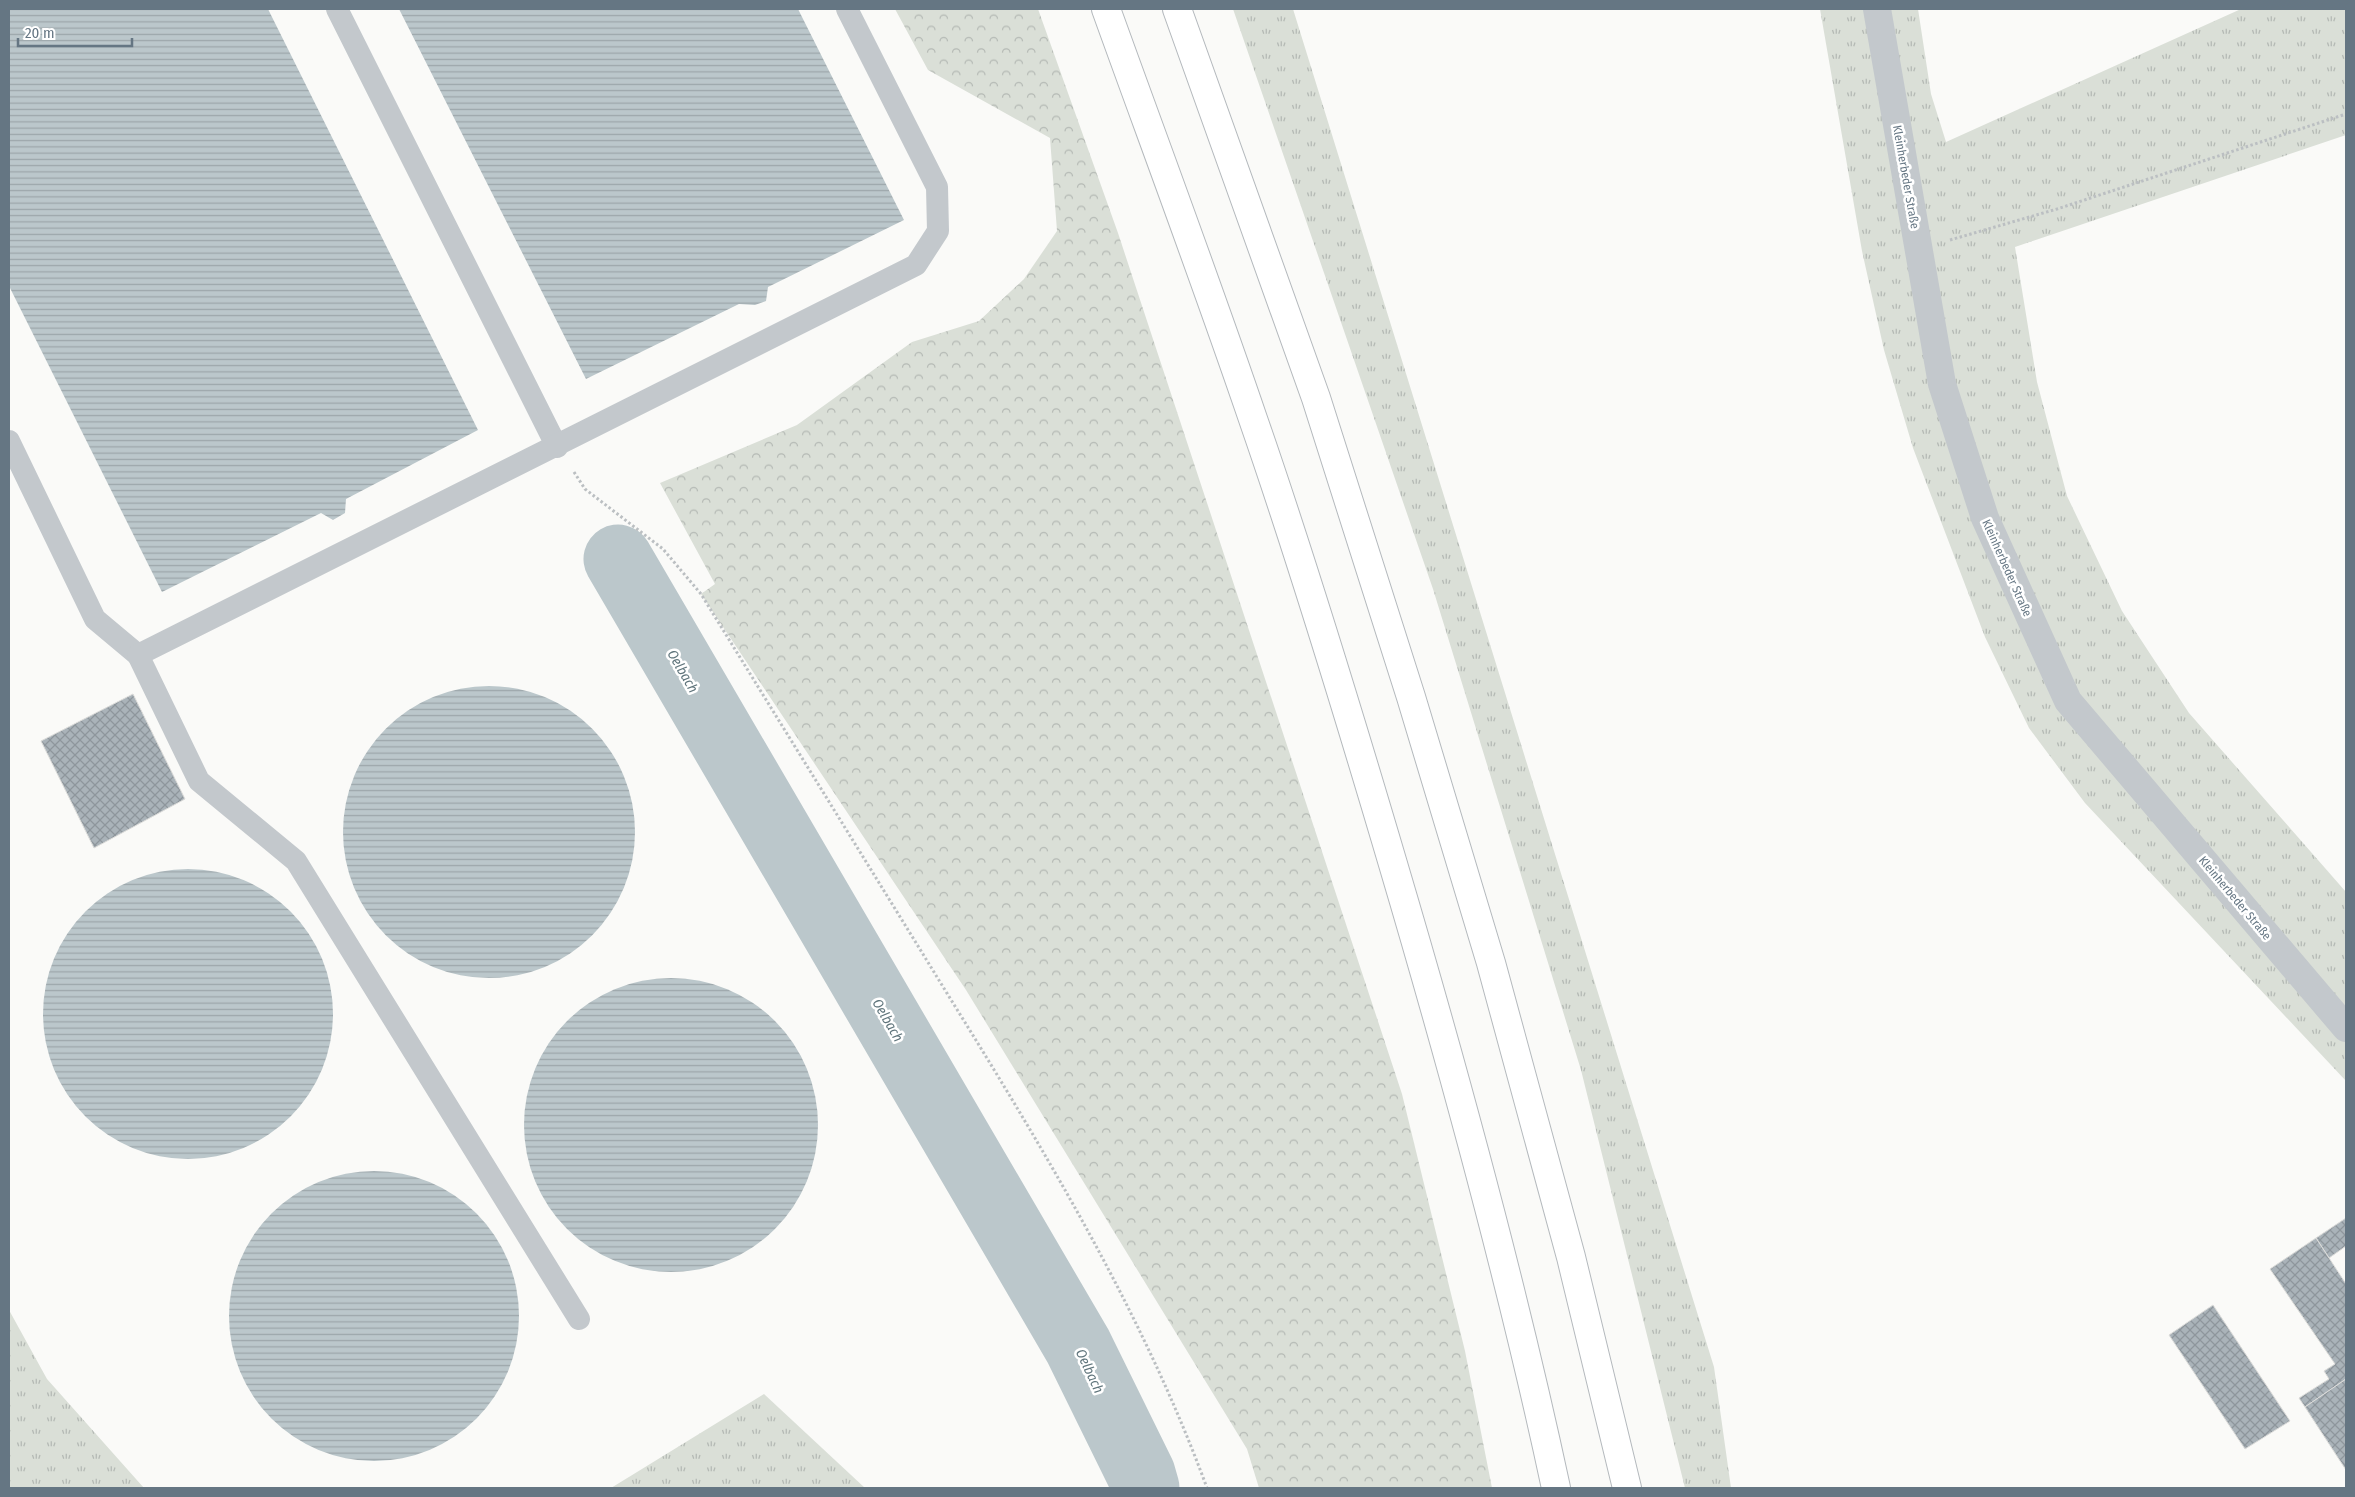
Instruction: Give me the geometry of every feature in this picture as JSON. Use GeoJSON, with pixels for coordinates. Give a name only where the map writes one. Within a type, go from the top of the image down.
{"type":"FeatureCollection","features":[{"type":"Feature","properties":{"kind":"highway"},"geometry":{"type":"LineString","coordinates":[[1106,9],[1253,419],[1344,700],[1427,979],[1483,1184],[1534,1385],[1556,1488]]}},
{"type":"Feature","properties":{"kind":"highway"},"geometry":{"type":"LineString","coordinates":[[1177,9],[1316,398],[1411,697],[1496,982],[1571,1257],[1627,1488]]}},
{"type":"Feature","properties":{"kind":"street","name":"Kleinherbeder Straße"},"geometry":{"type":"LineString","coordinates":[[1877,9],[1942,384],[1985,518],[2068,702],[2346,1028]]}},
{"type":"Feature","properties":{"kind":"lane"},"geometry":{"type":"LineString","coordinates":[[337,9],[557,447]]}},
{"type":"Feature","properties":{"kind":"lane"},"geometry":{"type":"LineString","coordinates":[[138,655],[557,447],[916,265],[938,231],[937,187],[847,9]]}},
{"type":"Feature","properties":{"kind":"lane"},"geometry":{"type":"LineString","coordinates":[[9,441],[95,619],[138,655],[200,781],[296,860],[579,1319]]}},
{"type":"Feature","properties":{"kind":"path"},"geometry":{"type":"LineString","coordinates":[[1918,248],[2057,209],[2346,114]]}},
{"type":"Feature","properties":{"kind":"path"},"geometry":{"type":"LineString","coordinates":[[557,447],[585,489],[663,549],[706,602],[1037,1139],[1119,1285],[1186,1432],[1207,1488]]}},
{"type":"Feature","properties":{"kind":"green space"},"geometry":{"type":"Polygon","coordinates":[[[895,9],[1038,9],[1118,233],[1402,1094],[1465,1351],[1492,1488],[1259,1488],[1247,1449],[966,990],[701,594],[715,584],[660,483],[797,425],[912,342],[979,321],[1024,279],[1057,231],[1050,138],[928,70],[895,9]]]}},
{"type":"Feature","properties":{"kind":"green space"},"geometry":{"type":"Polygon","coordinates":[[[1233,9],[1293,9],[1714,1367],[1731,1488],[1685,1488],[1581,1070],[1433,589],[1233,9]]]}},
{"type":"Feature","properties":{"kind":"green space"},"geometry":{"type":"Polygon","coordinates":[[[1820,9],[1918,9],[1931,94],[1946,142],[2241,9],[2346,9],[2346,135],[2015,247],[2037,382],[2067,496],[2122,611],[2189,713],[2346,892],[2346,1081],[2085,803],[2029,728],[1985,637],[1913,448],[1884,350],[1862,251],[1820,9]]]}},
{"type":"Feature","properties":{"kind":"green space"},"geometry":{"type":"Polygon","coordinates":[[[9,1310],[47,1379],[144,1488],[9,1488],[9,1310]]]}},
{"type":"Feature","properties":{"kind":"green space"},"geometry":{"type":"Polygon","coordinates":[[[764,1394],[865,1488],[611,1488],[764,1394]]]}},
{"type":"Feature","properties":{"kind":"shaded area"},"geometry":{"type":"Polygon","coordinates":[[[9,9],[268,9],[478,430],[346,499],[345,513],[333,520],[321,513],[162,592],[9,286],[9,9]]]}},
{"type":"Feature","properties":{"kind":"shaded area"},"geometry":{"type":"Polygon","coordinates":[[[399,9],[798,9],[904,220],[768,287],[766,301],[755,305],[739,304],[586,379],[399,9]]]}},
{"type":"Feature","properties":{"kind":"shaded area"},"geometry":{"type":"Polygon","coordinates":[[[489,686],[517,689],[545,697],[570,711],[592,729],[610,751],[624,776],[632,804],[635,832],[632,860],[624,888],[610,913],[592,935],[570,953],[545,967],[517,975],[489,978],[461,975],[433,967],[408,953],[386,935],[368,913],[354,888],[346,860],[343,832],[346,804],[354,776],[368,751],[386,729],[408,711],[433,697],[461,689],[489,686]]]}},
{"type":"Feature","properties":{"kind":"shaded area"},"geometry":{"type":"Polygon","coordinates":[[[188,869],[230,875],[256,886],[280,902],[300,922],[316,946],[327,972],[333,1014],[327,1056],[316,1082],[300,1106],[280,1126],[256,1142],[230,1153],[188,1159],[146,1153],[120,1142],[96,1126],[76,1106],[60,1082],[49,1056],[43,1014],[49,972],[60,946],[76,922],[96,902],[120,886],[146,875],[188,869]]]}},
{"type":"Feature","properties":{"kind":"shaded area"},"geometry":{"type":"Polygon","coordinates":[[[671,978],[700,981],[727,990],[752,1003],[775,1021],[793,1044],[806,1069],[815,1096],[818,1125],[815,1154],[806,1181],[793,1206],[775,1229],[752,1247],[727,1260],[700,1269],[671,1272],[642,1269],[615,1260],[590,1247],[567,1229],[549,1206],[536,1181],[527,1154],[524,1125],[527,1096],[536,1069],[549,1044],[567,1021],[590,1003],[615,990],[642,981],[671,978]]]}},
{"type":"Feature","properties":{"kind":"shaded area"},"geometry":{"type":"Polygon","coordinates":[[[360,1171],[388,1171],[430,1182],[455,1195],[477,1213],[495,1235],[508,1260],[519,1302],[519,1330],[508,1372],[495,1397],[477,1419],[455,1437],[430,1450],[388,1461],[360,1461],[318,1450],[293,1437],[271,1419],[253,1397],[240,1372],[229,1330],[229,1302],[240,1260],[253,1235],[271,1213],[293,1195],[318,1182],[360,1171]]]}},
{"type":"Feature","properties":{"kind":"building"},"geometry":{"type":"Polygon","coordinates":[[[133,694],[185,799],[94,848],[41,741],[133,694]]]}},
{"type":"Feature","properties":{"kind":"building"},"geometry":{"type":"Polygon","coordinates":[[[2346,1218],[2346,1246],[2329,1258],[2316,1238],[2346,1218]]]}},
{"type":"Feature","properties":{"kind":"building"},"geometry":{"type":"Polygon","coordinates":[[[2316,1238],[2346,1284],[2346,1379],[2305,1407],[2299,1398],[2329,1379],[2324,1371],[2335,1364],[2270,1269],[2316,1238]]]}},
{"type":"Feature","properties":{"kind":"building"},"geometry":{"type":"Polygon","coordinates":[[[2213,1305],[2290,1421],[2245,1449],[2169,1335],[2213,1305]]]}},
{"type":"Feature","properties":{"kind":"building"},"geometry":{"type":"Polygon","coordinates":[[[2346,1379],[2346,1470],[2305,1407],[2346,1379]]]}},
{"type":"Feature","properties":{"kind":"waterway","name":"Oelbach"},"geometry":{"type":"LineString","coordinates":[[618,559],[1078,1346],[1141,1474],[1145,1488]]}}]}
